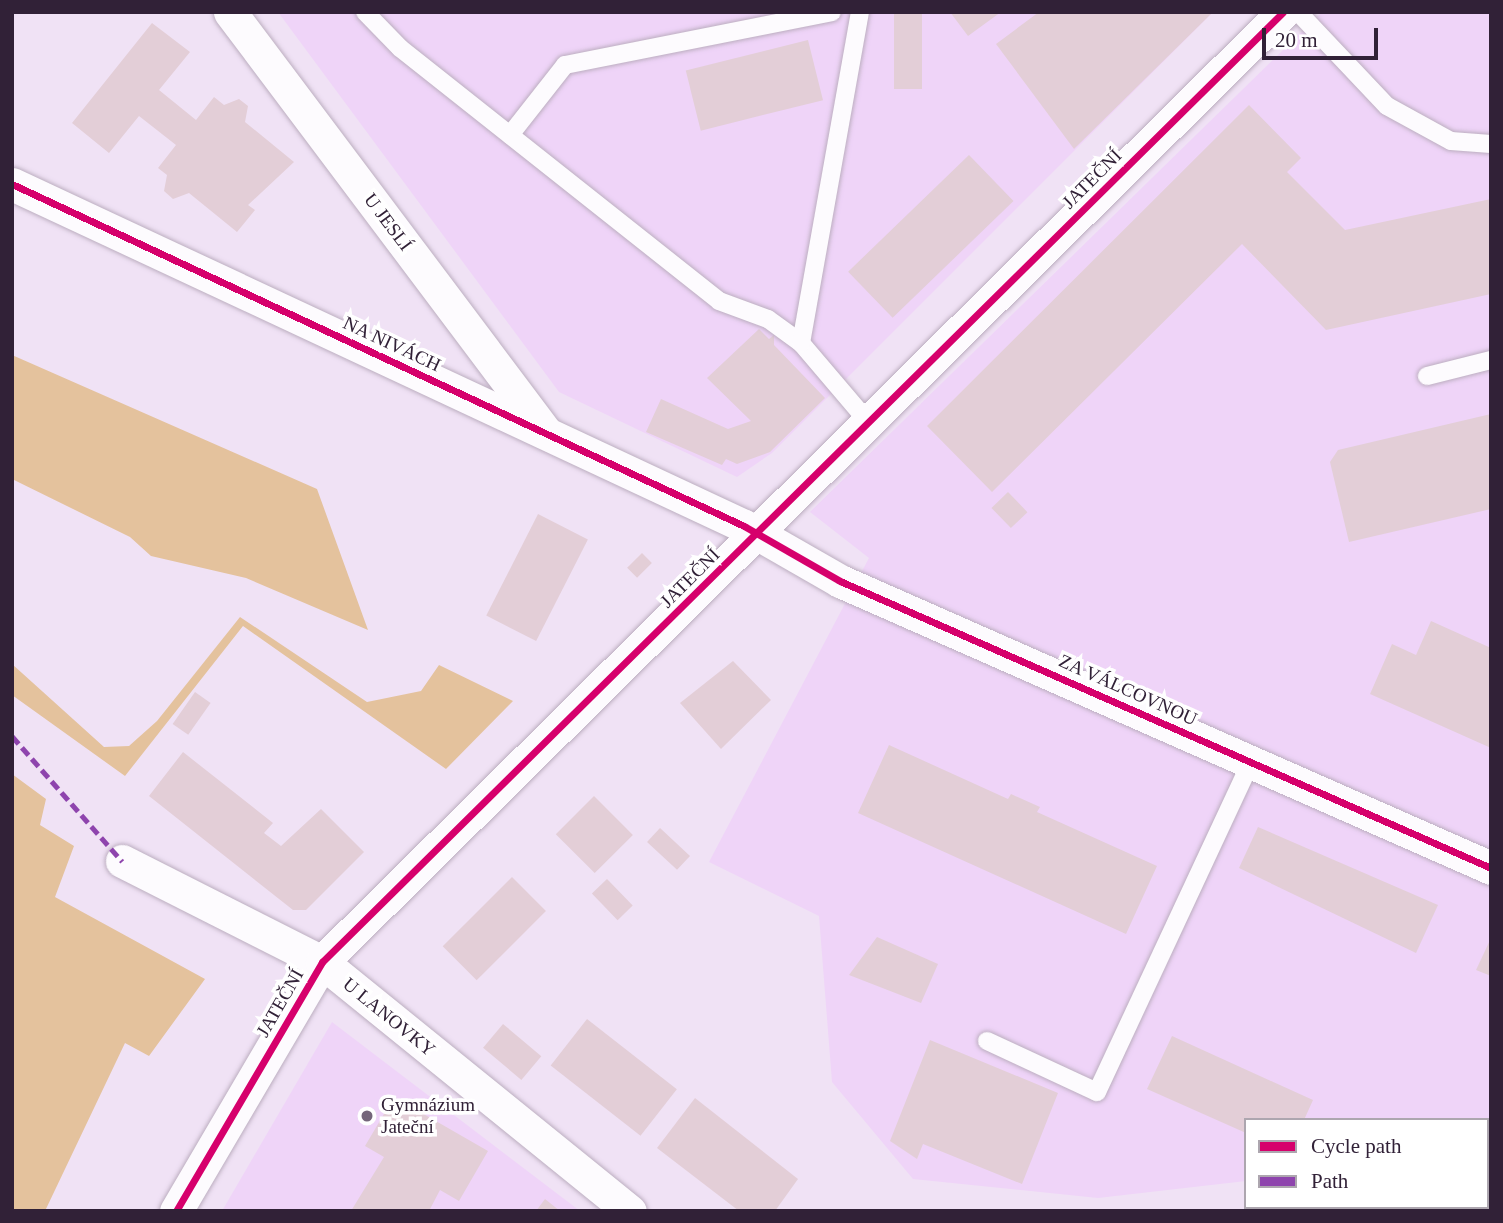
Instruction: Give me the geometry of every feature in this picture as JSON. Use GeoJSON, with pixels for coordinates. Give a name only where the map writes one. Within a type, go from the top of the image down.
{"type":"FeatureCollection","features":[{"type":"Feature","properties":{"kind":"street","name":"U JESLÍ"},"geometry":{"type":"LineString","coordinates":[[230,12],[546,432]]}},
{"type":"Feature","properties":{"kind":"street","name":"JATEČNÍ"},"geometry":{"type":"LineString","coordinates":[[176,1211],[322,962],[1283,12]]}},
{"type":"Feature","properties":{"kind":"street","name":"NA NIVÁCH"},"geometry":{"type":"LineString","coordinates":[[12,184],[758,533]]}},
{"type":"Feature","properties":{"kind":"street","name":"ZA VÁLCOVNOU"},"geometry":{"type":"LineString","coordinates":[[758,533],[840,581],[1491,867]]}},
{"type":"Feature","properties":{"kind":"street","name":"U LANOVKY"},"geometry":{"type":"LineString","coordinates":[[122,861],[322,962],[630,1211]]}},
{"type":"Feature","properties":{"kind":"lane"},"geometry":{"type":"LineString","coordinates":[[365,12],[510,135],[719,301],[768,319],[801,343],[869,423]]}},
{"type":"Feature","properties":{"kind":"lane"},"geometry":{"type":"LineString","coordinates":[[510,135],[565,65],[832,12]]}},
{"type":"Feature","properties":{"kind":"lane"},"geometry":{"type":"LineString","coordinates":[[801,343],[860,12]]}},
{"type":"Feature","properties":{"kind":"lane"},"geometry":{"type":"LineString","coordinates":[[1298,12],[1387,106],[1451,141],[1491,144]]}},
{"type":"Feature","properties":{"kind":"lane"},"geometry":{"type":"LineString","coordinates":[[1427,376],[1491,360]]}},
{"type":"Feature","properties":{"kind":"lane"},"geometry":{"type":"LineString","coordinates":[[987,1041],[1097,1092],[1251,762]]}},
{"type":"Feature","properties":{"kind":"shaded area"},"geometry":{"type":"Polygon","coordinates":[[[278,12],[1213,12],[772,453],[737,477],[559,392],[278,12]]]}},
{"type":"Feature","properties":{"kind":"shaded area"},"geometry":{"type":"Polygon","coordinates":[[[1322,12],[1491,12],[1491,1151],[1489,1118],[1244,1118],[1244,1181],[1098,1198],[913,1179],[832,1082],[819,916],[709,862],[869,558],[810,512],[1322,12]]]}},
{"type":"Feature","properties":{"kind":"shaded area"},"geometry":{"type":"Polygon","coordinates":[[[12,355],[317,489],[368,630],[246,578],[151,556],[130,537],[12,479],[12,355]]]}},
{"type":"Feature","properties":{"kind":"shaded area"},"geometry":{"type":"Polygon","coordinates":[[[240,617],[367,702],[421,691],[439,665],[513,701],[446,769],[243,626],[125,776],[12,695],[12,664],[104,747],[129,746],[157,721],[240,617]]]}},
{"type":"Feature","properties":{"kind":"shaded area"},"geometry":{"type":"Polygon","coordinates":[[[12,774],[46,799],[40,825],[74,846],[55,897],[205,979],[149,1056],[125,1043],[45,1211],[12,1211],[12,774]]]}},
{"type":"Feature","properties":{"kind":"shaded area","name":"Gymnázium Jateční"},"geometry":{"type":"Polygon","coordinates":[[[332,1022],[580,1211],[222,1211],[332,1022]]]}},
{"type":"Feature","properties":{"kind":"building"},"geometry":{"type":"Polygon","coordinates":[[[894,12],[922,12],[922,89],[894,89],[894,12]]]}},
{"type":"Feature","properties":{"kind":"building"},"geometry":{"type":"Polygon","coordinates":[[[950,12],[1001,12],[968,36],[950,12]]]}},
{"type":"Feature","properties":{"kind":"building"},"geometry":{"type":"Polygon","coordinates":[[[1039,12],[1213,12],[1074,149],[996,44],[1039,12]]]}},
{"type":"Feature","properties":{"kind":"building"},"geometry":{"type":"Polygon","coordinates":[[[152,23],[190,52],[159,90],[196,120],[214,97],[224,105],[239,99],[248,106],[245,122],[294,162],[248,205],[255,210],[237,232],[189,193],[173,199],[164,191],[167,175],[158,168],[176,145],[139,116],[109,153],[72,123],[152,23]]]}},
{"type":"Feature","properties":{"kind":"building"},"geometry":{"type":"Polygon","coordinates":[[[808,40],[823,100],[701,131],[686,70],[808,40]]]}},
{"type":"Feature","properties":{"kind":"building"},"geometry":{"type":"Polygon","coordinates":[[[1249,105],[1301,158],[1287,172],[1345,230],[1491,199],[1491,294],[1326,330],[1242,244],[992,492],[927,426],[1249,105]]]}},
{"type":"Feature","properties":{"kind":"building"},"geometry":{"type":"Polygon","coordinates":[[[969,155],[1013,201],[893,318],[848,272],[969,155]]]}},
{"type":"Feature","properties":{"kind":"building"},"geometry":{"type":"Polygon","coordinates":[[[759,329],[769,339],[774,335],[774,345],[825,398],[770,452],[737,464],[726,459],[722,465],[646,432],[661,399],[728,429],[751,421],[707,378],[759,329]]]}},
{"type":"Feature","properties":{"kind":"building"},"geometry":{"type":"Polygon","coordinates":[[[1491,414],[1491,509],[1349,542],[1330,462],[1338,450],[1491,414]]]}},
{"type":"Feature","properties":{"kind":"building"},"geometry":{"type":"Polygon","coordinates":[[[1008,492],[1027,512],[1011,528],[991,508],[1008,492]]]}},
{"type":"Feature","properties":{"kind":"building"},"geometry":{"type":"Polygon","coordinates":[[[538,514],[588,539],[536,641],[486,616],[538,514]]]}},
{"type":"Feature","properties":{"kind":"building"},"geometry":{"type":"Polygon","coordinates":[[[642,553],[652,563],[637,578],[627,568],[642,553]]]}},
{"type":"Feature","properties":{"kind":"building"},"geometry":{"type":"Polygon","coordinates":[[[1431,621],[1491,648],[1491,748],[1370,694],[1392,644],[1416,655],[1431,621]]]}},
{"type":"Feature","properties":{"kind":"building"},"geometry":{"type":"Polygon","coordinates":[[[733,661],[771,700],[721,749],[680,703],[733,661]]]}},
{"type":"Feature","properties":{"kind":"building"},"geometry":{"type":"Polygon","coordinates":[[[195,692],[211,703],[188,735],[173,724],[195,692]]]}},
{"type":"Feature","properties":{"kind":"building"},"geometry":{"type":"Polygon","coordinates":[[[889,745],[1008,799],[1011,794],[1040,807],[1037,812],[1157,866],[1126,934],[858,813],[889,745]]]}},
{"type":"Feature","properties":{"kind":"building"},"geometry":{"type":"Polygon","coordinates":[[[183,752],[273,823],[264,833],[281,846],[321,809],[364,852],[306,910],[293,910],[149,796],[183,752]]]}},
{"type":"Feature","properties":{"kind":"building"},"geometry":{"type":"Polygon","coordinates":[[[594,796],[633,835],[595,873],[556,834],[594,796]]]}},
{"type":"Feature","properties":{"kind":"building"},"geometry":{"type":"Polygon","coordinates":[[[1258,827],[1438,905],[1416,953],[1239,868],[1258,827]]]}},
{"type":"Feature","properties":{"kind":"building"},"geometry":{"type":"Polygon","coordinates":[[[660,828],[690,856],[677,870],[647,842],[660,828]]]}},
{"type":"Feature","properties":{"kind":"building"},"geometry":{"type":"Polygon","coordinates":[[[512,877],[546,911],[477,980],[443,946],[512,877]]]}},
{"type":"Feature","properties":{"kind":"building"},"geometry":{"type":"Polygon","coordinates":[[[607,879],[633,906],[618,920],[592,894],[607,879]]]}},
{"type":"Feature","properties":{"kind":"building"},"geometry":{"type":"Polygon","coordinates":[[[877,937],[938,964],[921,1003],[849,975],[877,937]]]}},
{"type":"Feature","properties":{"kind":"building"},"geometry":{"type":"Polygon","coordinates":[[[1491,938],[1491,976],[1476,970],[1491,938]]]}},
{"type":"Feature","properties":{"kind":"building"},"geometry":{"type":"Polygon","coordinates":[[[587,1019],[677,1089],[641,1136],[551,1065],[587,1019]]]}},
{"type":"Feature","properties":{"kind":"building"},"geometry":{"type":"Polygon","coordinates":[[[503,1024],[541,1056],[521,1080],[483,1048],[503,1024]]]}},
{"type":"Feature","properties":{"kind":"building"},"geometry":{"type":"Polygon","coordinates":[[[1172,1036],[1313,1100],[1305,1118],[1244,1118],[1244,1132],[1147,1089],[1172,1036]]]}},
{"type":"Feature","properties":{"kind":"building"},"geometry":{"type":"Polygon","coordinates":[[[930,1040],[1058,1093],[1022,1184],[923,1144],[917,1159],[890,1141],[930,1040]]]}},
{"type":"Feature","properties":{"kind":"building"},"geometry":{"type":"Polygon","coordinates":[[[394,1097],[488,1151],[459,1201],[440,1190],[429,1211],[351,1211],[384,1157],[365,1146],[394,1097]]]}},
{"type":"Feature","properties":{"kind":"building"},"geometry":{"type":"Polygon","coordinates":[[[695,1098],[798,1179],[775,1211],[739,1211],[657,1148],[695,1098]]]}},
{"type":"Feature","properties":{"kind":"building"},"geometry":{"type":"Polygon","coordinates":[[[545,1199],[560,1211],[536,1211],[545,1199]]]}},
{"type":"Feature","properties":{"kind":"marked path"},"geometry":{"type":"LineString","coordinates":[[12,736],[122,861]]}},
{"type":"Feature","properties":{"kind":"cycle path"},"geometry":{"type":"LineString","coordinates":[[176,1211],[322,962],[1283,12]]}},
{"type":"Feature","properties":{"kind":"cycle path"},"geometry":{"type":"LineString","coordinates":[[12,184],[744,526],[840,581],[1491,868]]}},
{"type":"Feature","properties":{"kind":"place","name":"Gymnázium Jateční"},"geometry":{"type":"Point","coordinates":[367,1116]}}]}
